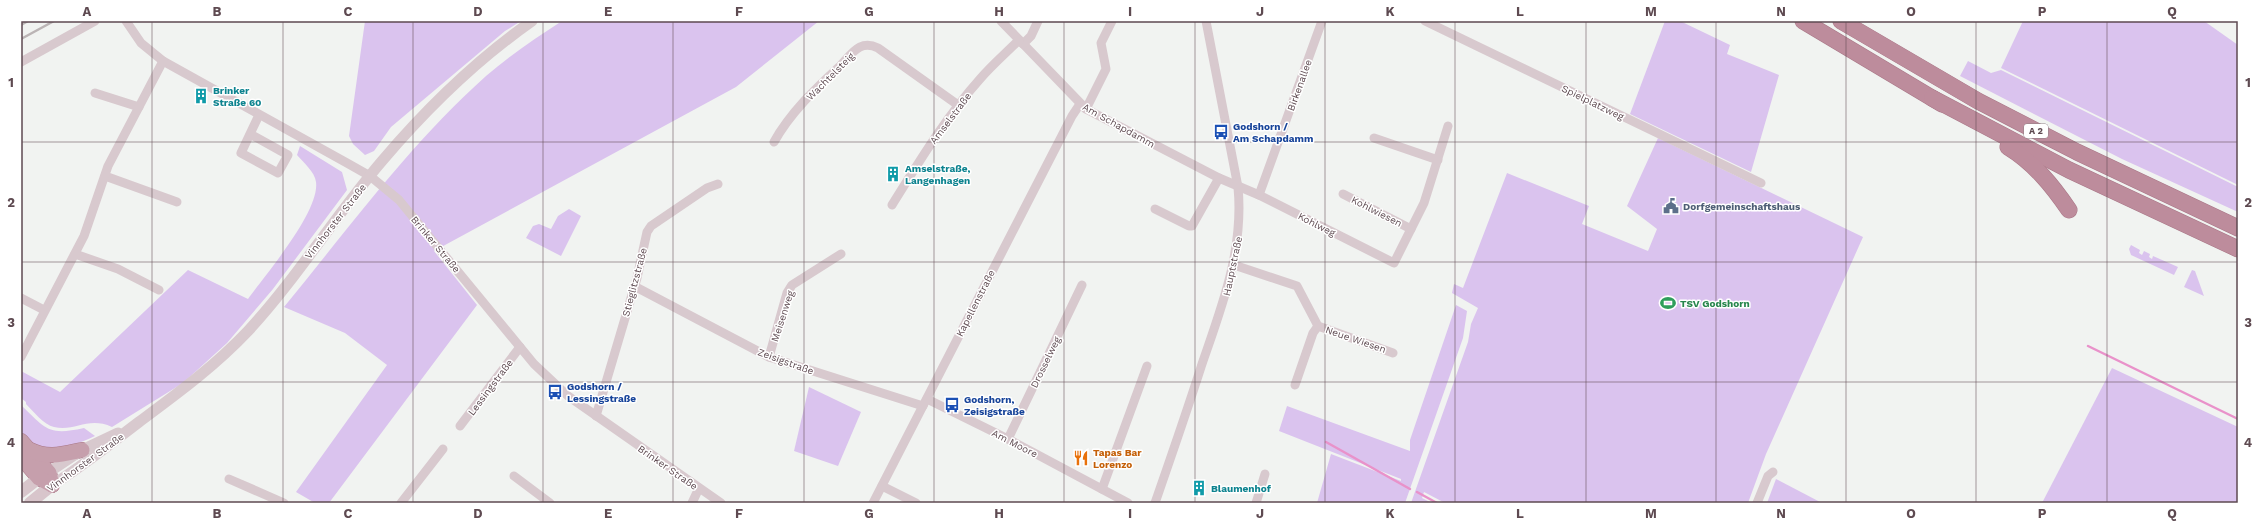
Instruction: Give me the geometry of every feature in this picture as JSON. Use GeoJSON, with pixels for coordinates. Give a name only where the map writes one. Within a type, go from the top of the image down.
{"type":"FeatureCollection","features":[{"type":"Feature","properties":{"kind":"highway","name":"A 2"},"geometry":{"type":"LineString","coordinates":[[1803,21],[1932,98],[2069,170],[2238,249]]}},
{"type":"Feature","properties":{"kind":"highway","name":"A 2"},"geometry":{"type":"LineString","coordinates":[[1841,21],[1978,101],[2077,152],[2238,228]]}},
{"type":"Feature","properties":{"kind":"highway"},"geometry":{"type":"LineString","coordinates":[[1932,98],[2019,154],[2051,184],[2069,210]]}},
{"type":"Feature","properties":{"kind":"highway"},"geometry":{"type":"LineString","coordinates":[[24,449],[40,455],[55,456],[82,450]]}},
{"type":"Feature","properties":{"kind":"highway"},"geometry":{"type":"LineString","coordinates":[[24,449],[46,479]]}},
{"type":"Feature","properties":{"kind":"main road","name":"Vinnhorster Straße"},"geometry":{"type":"LineString","coordinates":[[21,492],[46,479]]}},
{"type":"Feature","properties":{"kind":"main road","name":"Vinnhorster Straße"},"geometry":{"type":"LineString","coordinates":[[30,503],[46,479]]}},
{"type":"Feature","properties":{"kind":"street"},"geometry":{"type":"LineString","coordinates":[[21,62],[95,21]]}},
{"type":"Feature","properties":{"kind":"street","name":"Brinker Straße"},"geometry":{"type":"LineString","coordinates":[[126,21],[141,43],[163,60],[370,176],[399,200],[520,347],[555,385],[596,416],[721,503]]}},
{"type":"Feature","properties":{"kind":"street","name":"Vinnhorster Straße"},"geometry":{"type":"LineString","coordinates":[[46,479],[105,449],[188,387],[234,345],[270,305],[370,176],[446,90],[532,21]]}},
{"type":"Feature","properties":{"kind":"street","name":"Am Schapdamm"},"geometry":{"type":"LineString","coordinates":[[1001,21],[1083,106],[1238,187]]}},
{"type":"Feature","properties":{"kind":"street","name":"Amselstraße"},"geometry":{"type":"LineString","coordinates":[[892,205],[931,143],[958,105],[985,73],[1021,42],[1031,36],[1038,21]]}},
{"type":"Feature","properties":{"kind":"street","name":"Kapellenstraße"},"geometry":{"type":"LineString","coordinates":[[874,503],[1064,129],[1083,106],[1106,69],[1101,43],[1112,21]]}},
{"type":"Feature","properties":{"kind":"street","name":"Hauptstraße"},"geometry":{"type":"LineString","coordinates":[[1154,503],[1224,302],[1234,265],[1240,224],[1238,187],[1206,21]]}},
{"type":"Feature","properties":{"kind":"street","name":"Birkenallee"},"geometry":{"type":"LineString","coordinates":[[1259,195],[1322,21]]}},
{"type":"Feature","properties":{"kind":"street","name":"Spielplatzweg"},"geometry":{"type":"LineString","coordinates":[[1425,21],[1761,183]]}},
{"type":"Feature","properties":{"kind":"street","name":"Wachtelsteig"},"geometry":{"type":"LineString","coordinates":[[774,142],[783,126],[825,80],[856,50],[863,46],[878,48],[958,105]]}},
{"type":"Feature","properties":{"kind":"street"},"geometry":{"type":"LineString","coordinates":[[21,357],[89,224],[105,176],[163,60]]}},
{"type":"Feature","properties":{"kind":"street"},"geometry":{"type":"LineString","coordinates":[[95,93],[139,108]]}},
{"type":"Feature","properties":{"kind":"street"},"geometry":{"type":"LineString","coordinates":[[250,134],[288,155],[278,173],[241,153],[250,134],[259,115]]}},
{"type":"Feature","properties":{"kind":"street","name":"Kohlwiesen"},"geometry":{"type":"LineString","coordinates":[[1394,263],[1424,203],[1448,126]]}},
{"type":"Feature","properties":{"kind":"street"},"geometry":{"type":"LineString","coordinates":[[1374,138],[1438,160]]}},
{"type":"Feature","properties":{"kind":"street"},"geometry":{"type":"LineString","coordinates":[[105,176],[177,202]]}},
{"type":"Feature","properties":{"kind":"street"},"geometry":{"type":"LineString","coordinates":[[1154,209],[1189,226],[1192,226],[1219,178]]}},
{"type":"Feature","properties":{"kind":"street","name":"Stieglitzstraße"},"geometry":{"type":"LineString","coordinates":[[596,416],[634,286],[647,232],[651,226],[707,188],[718,184]]}},
{"type":"Feature","properties":{"kind":"street","name":"Kohlweg"},"geometry":{"type":"LineString","coordinates":[[1238,187],[1259,195],[1394,263]]}},
{"type":"Feature","properties":{"kind":"street","name":"Kohlwiesen"},"geometry":{"type":"LineString","coordinates":[[1343,194],[1411,229]]}},
{"type":"Feature","properties":{"kind":"street"},"geometry":{"type":"LineString","coordinates":[[74,254],[118,269],[159,290]]}},
{"type":"Feature","properties":{"kind":"street","name":"Meisenweg"},"geometry":{"type":"LineString","coordinates":[[769,357],[788,293],[792,285],[840,254]]}},
{"type":"Feature","properties":{"kind":"street","name":"Neue Wiesen"},"geometry":{"type":"LineString","coordinates":[[1234,265],[1297,286],[1318,326],[1393,353]]}},
{"type":"Feature","properties":{"kind":"street","name":"Drosselweg"},"geometry":{"type":"LineString","coordinates":[[1008,439],[1082,285]]}},
{"type":"Feature","properties":{"kind":"street","name":"Zeisigstraße"},"geometry":{"type":"LineString","coordinates":[[634,286],[769,357],[925,403]]}},
{"type":"Feature","properties":{"kind":"street"},"geometry":{"type":"LineString","coordinates":[[21,298],[44,310]]}},
{"type":"Feature","properties":{"kind":"street","name":"Neue Wiesen"},"geometry":{"type":"LineString","coordinates":[[1295,385],[1313,333],[1318,326]]}},
{"type":"Feature","properties":{"kind":"street","name":"Lessingstraße"},"geometry":{"type":"LineString","coordinates":[[460,426],[520,347]]}},
{"type":"Feature","properties":{"kind":"street"},"geometry":{"type":"LineString","coordinates":[[1102,489],[1147,366]]}},
{"type":"Feature","properties":{"kind":"street","name":"Am Moore"},"geometry":{"type":"LineString","coordinates":[[925,403],[1008,439],[1128,503]]}},
{"type":"Feature","properties":{"kind":"street","name":"Vinnhorster Straße"},"geometry":{"type":"LineString","coordinates":[[46,479],[82,450],[140,422]]}},
{"type":"Feature","properties":{"kind":"street"},"geometry":{"type":"LineString","coordinates":[[401,503],[443,449]]}},
{"type":"Feature","properties":{"kind":"street"},"geometry":{"type":"LineString","coordinates":[[1757,503],[1768,476],[1773,472]]}},
{"type":"Feature","properties":{"kind":"street"},"geometry":{"type":"LineString","coordinates":[[1256,503],[1265,474]]}},
{"type":"Feature","properties":{"kind":"street"},"geometry":{"type":"LineString","coordinates":[[514,476],[550,503]]}},
{"type":"Feature","properties":{"kind":"street"},"geometry":{"type":"LineString","coordinates":[[229,479],[284,503]]}},
{"type":"Feature","properties":{"kind":"street"},"geometry":{"type":"LineString","coordinates":[[882,486],[916,503]]}},
{"type":"Feature","properties":{"kind":"street"},"geometry":{"type":"LineString","coordinates":[[692,503],[699,488]]}},
{"type":"Feature","properties":{"kind":"shaded area"},"geometry":{"type":"Polygon","coordinates":[[[365,21],[521,21],[505,31],[391,127],[374,151],[365,155],[353,144],[349,136],[365,21]]]}},
{"type":"Feature","properties":{"kind":"shaded area"},"geometry":{"type":"Polygon","coordinates":[[[562,21],[819,21],[736,87],[434,251],[477,305],[329,503],[315,503],[296,492],[387,365],[345,333],[284,307],[380,188],[458,102],[504,61],[562,21]]]}},
{"type":"Feature","properties":{"kind":"shaded area"},"geometry":{"type":"Polygon","coordinates":[[[1665,21],[1680,21],[1730,45],[1727,54],[1779,75],[1751,172],[1630,114],[1665,21]]]}},
{"type":"Feature","properties":{"kind":"shaded area"},"geometry":{"type":"Polygon","coordinates":[[[2023,21],[2204,21],[2238,45],[2238,185],[2001,68],[2023,21]]]}},
{"type":"Feature","properties":{"kind":"shaded area"},"geometry":{"type":"Polygon","coordinates":[[[1968,61],[1991,73],[2001,70],[2238,187],[2238,212],[2122,159],[1960,76],[1968,61]]]}},
{"type":"Feature","properties":{"kind":"shaded area"},"geometry":{"type":"Polygon","coordinates":[[[1658,138],[1863,237],[1766,454],[1748,503],[1445,503],[1424,492],[1422,498],[1432,503],[1411,503],[1468,342],[1471,324],[1478,308],[1452,293],[1454,284],[1463,288],[1507,173],[1589,206],[1582,224],[1648,251],[1657,229],[1627,206],[1658,138]]]}},
{"type":"Feature","properties":{"kind":"shaded area"},"geometry":{"type":"Polygon","coordinates":[[[300,146],[342,172],[347,190],[273,289],[227,343],[183,383],[112,427],[103,424],[89,423],[69,428],[62,428],[46,424],[21,398],[21,371],[60,392],[188,270],[248,299],[290,242],[310,209],[315,194],[316,182],[308,167],[297,155],[300,146]]]}},
{"type":"Feature","properties":{"kind":"shaded area"},"geometry":{"type":"Polygon","coordinates":[[[569,209],[581,216],[561,256],[526,238],[533,226],[539,224],[551,229],[558,216],[569,209]]]}},
{"type":"Feature","properties":{"kind":"shaded area"},"geometry":{"type":"Polygon","coordinates":[[[2131,245],[2140,250],[2139,253],[2142,255],[2144,251],[2150,254],[2149,257],[2152,259],[2153,256],[2178,267],[2174,275],[2131,255],[2129,249],[2131,245]]]}},
{"type":"Feature","properties":{"kind":"shaded area"},"geometry":{"type":"Polygon","coordinates":[[[2192,270],[2195,271],[2204,296],[2184,287],[2192,270]]]}},
{"type":"Feature","properties":{"kind":"shaded area"},"geometry":{"type":"Polygon","coordinates":[[[1456,305],[1467,311],[1463,338],[1405,503],[1317,503],[1331,454],[1401,481],[1401,479],[1279,431],[1287,406],[1410,451],[1410,440],[1456,305]]]}},
{"type":"Feature","properties":{"kind":"shaded area"},"geometry":{"type":"Polygon","coordinates":[[[2112,368],[2238,427],[2238,503],[2042,503],[2112,368]]]}},
{"type":"Feature","properties":{"kind":"shaded area"},"geometry":{"type":"Polygon","coordinates":[[[809,387],[861,412],[838,466],[794,451],[809,387]]]}},
{"type":"Feature","properties":{"kind":"shaded area"},"geometry":{"type":"Polygon","coordinates":[[[21,405],[42,425],[55,431],[84,428],[95,436],[66,447],[47,448],[38,446],[21,434],[21,405]]]}},
{"type":"Feature","properties":{"kind":"shaded area"},"geometry":{"type":"Polygon","coordinates":[[[1776,479],[1822,503],[1767,503],[1776,479]]]}},
{"type":"Feature","properties":{"kind":"waterway"},"geometry":{"type":"LineString","coordinates":[[2088,346],[2238,419]]}},
{"type":"Feature","properties":{"kind":"waterway"},"geometry":{"type":"LineString","coordinates":[[1326,442],[1410,489]]}},
{"type":"Feature","properties":{"kind":"waterway"},"geometry":{"type":"LineString","coordinates":[[1417,492],[1437,503]]}},
{"type":"Feature","properties":{"kind":"railway"},"geometry":{"type":"LineString","coordinates":[[21,25],[28,21]]}},
{"type":"Feature","properties":{"kind":"railway"},"geometry":{"type":"LineString","coordinates":[[21,39],[54,21]]}},
{"type":"Feature","properties":{"kind":"place","name":"Brinker Straße 60"},"geometry":{"type":"Point","coordinates":[201,96]}},
{"type":"Feature","properties":{"kind":"place","name":"Godshorn / Am Schapdamm"},"geometry":{"type":"Point","coordinates":[1221,132]}},
{"type":"Feature","properties":{"kind":"place","name":"Amselstraße, Langenhagen"},"geometry":{"type":"Point","coordinates":[893,174]}},
{"type":"Feature","properties":{"kind":"place","name":"Dorfgemeinschaftshaus"},"geometry":{"type":"Point","coordinates":[1671,206]}},
{"type":"Feature","properties":{"kind":"place","name":"TSV Godshorn"},"geometry":{"type":"Point","coordinates":[1668,303]}},
{"type":"Feature","properties":{"kind":"place","name":"Godshorn / Lessingstraße"},"geometry":{"type":"Point","coordinates":[555,392]}},
{"type":"Feature","properties":{"kind":"place","name":"Godshorn, Zeisigstraße"},"geometry":{"type":"Point","coordinates":[952,405]}},
{"type":"Feature","properties":{"kind":"place","name":"Tapas Bar Lorenzo"},"geometry":{"type":"Point","coordinates":[1081,458]}},
{"type":"Feature","properties":{"kind":"place","name":"Blaumenhof"},"geometry":{"type":"Point","coordinates":[1199,488]}}]}
